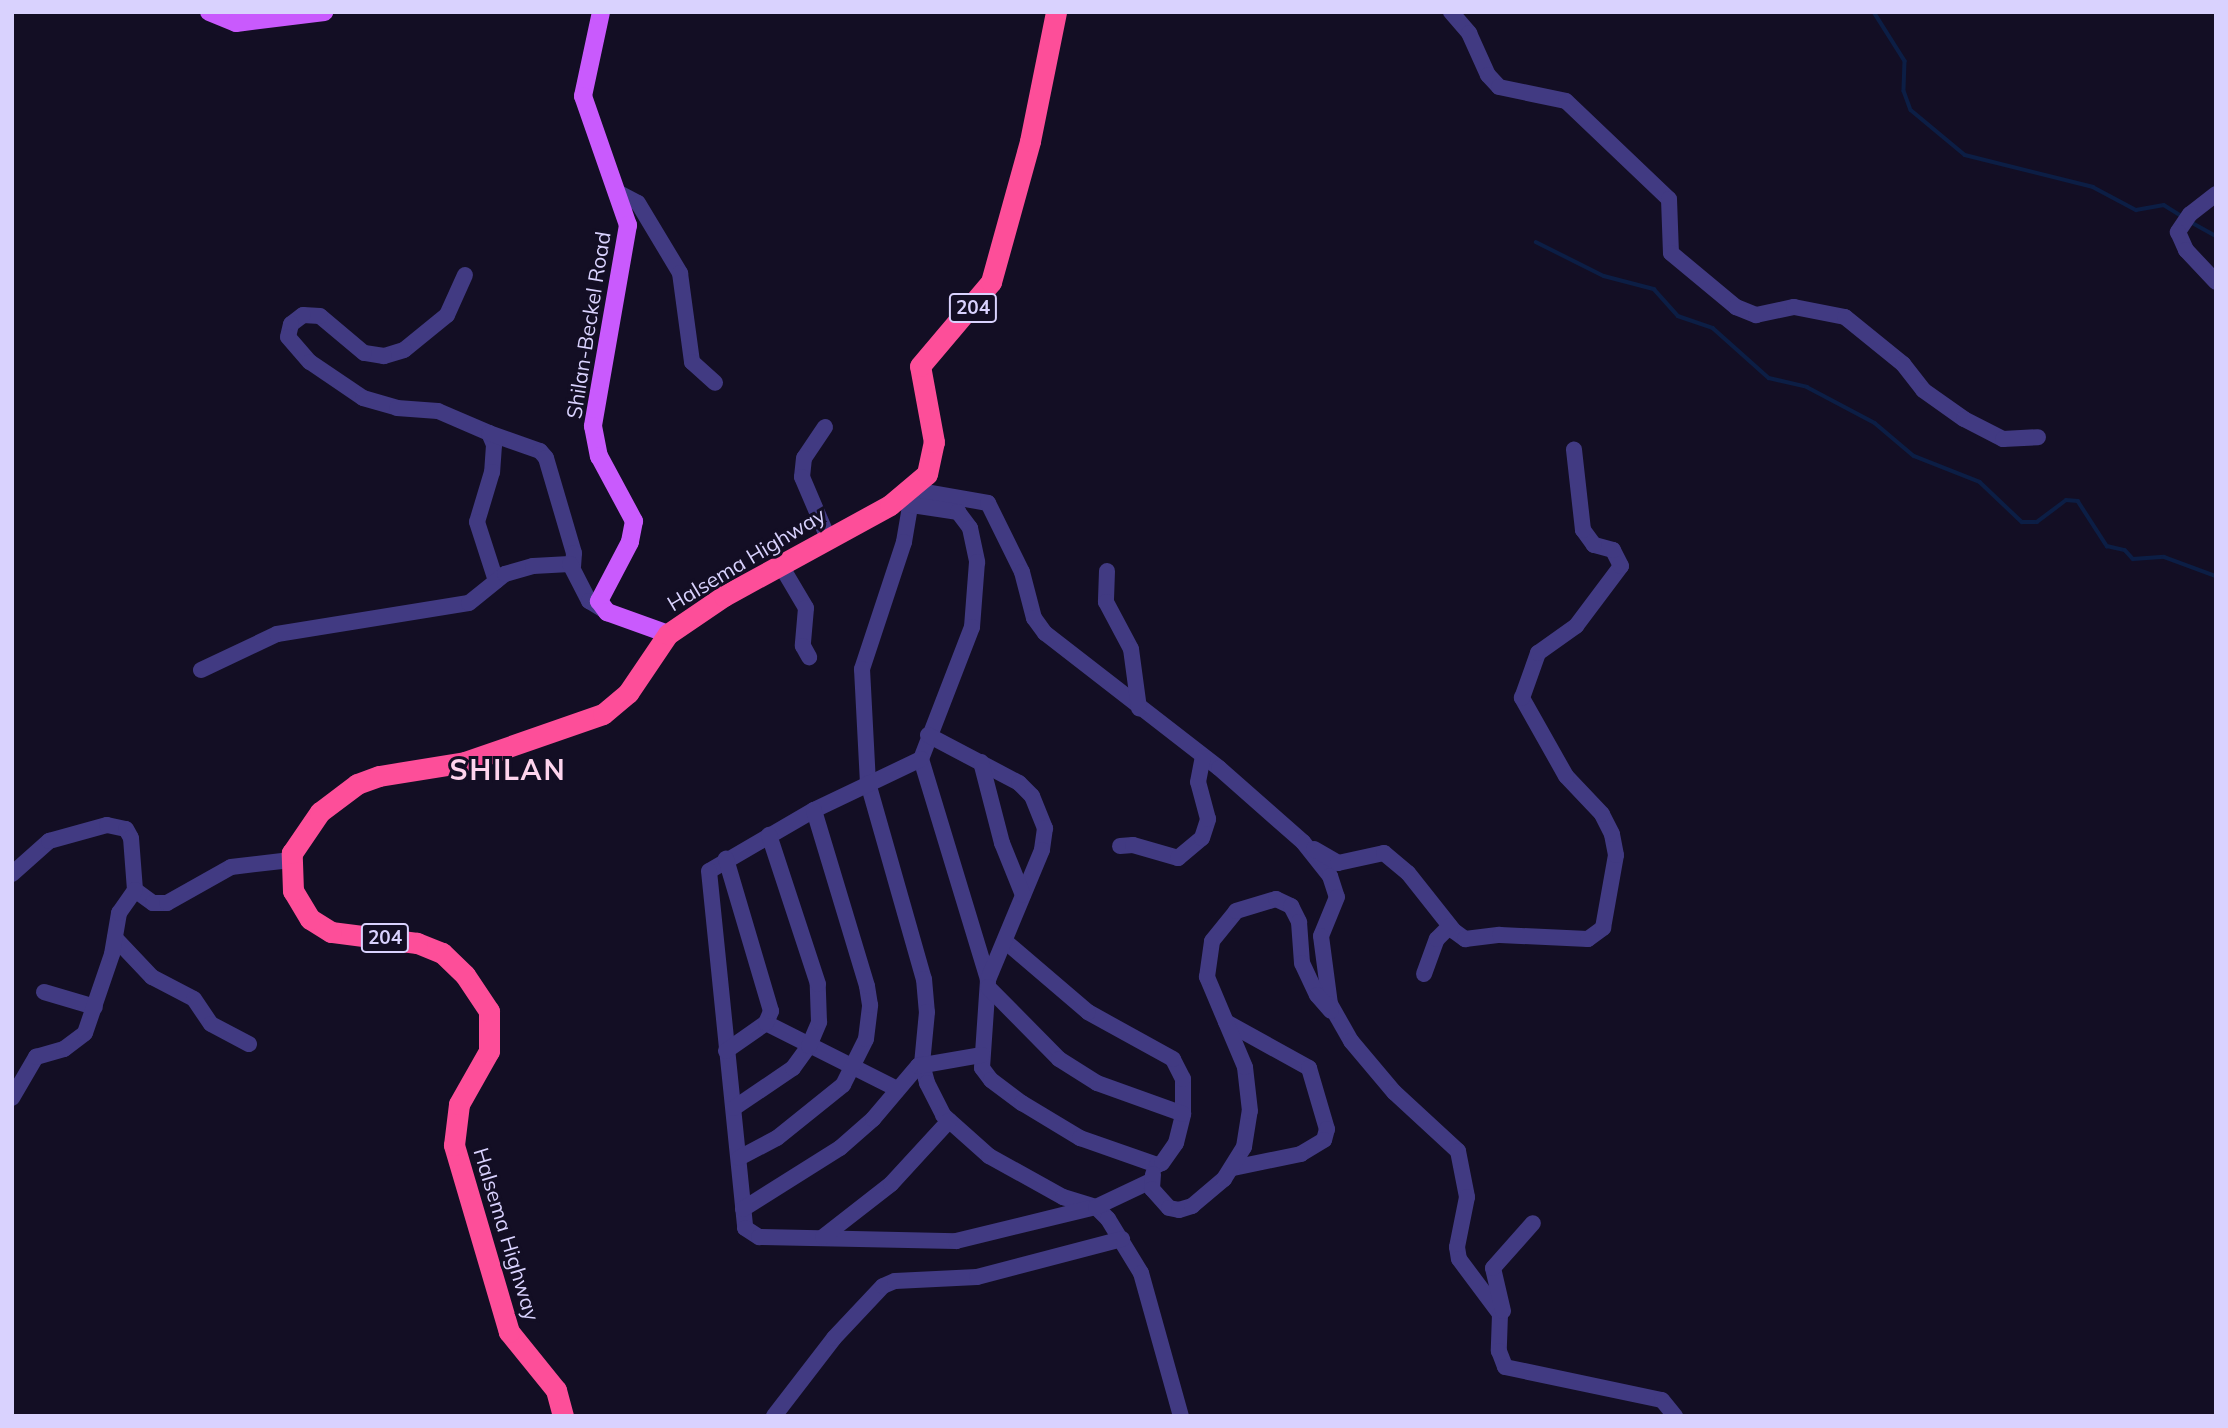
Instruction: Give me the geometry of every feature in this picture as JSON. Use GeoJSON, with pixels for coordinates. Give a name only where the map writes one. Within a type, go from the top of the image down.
{"type":"FeatureCollection","features":[{"type":"Feature","properties":{"kind":"highway","name":"204"},"geometry":{"type":"LineString","coordinates":[[913,494],[927,474],[934,450],[920,366],[991,282],[1030,141],[1056,12]]}},
{"type":"Feature","properties":{"kind":"highway","name":"Halsema Highway"},"geometry":{"type":"LineString","coordinates":[[564,1416],[556,1390],[509,1332],[454,1145],[459,1104],[489,1051],[489,1011],[465,975],[442,953],[417,943],[331,932],[310,919],[296,902],[291,860],[320,812],[357,784],[379,776],[465,762],[603,714],[628,693],[668,634],[780,564],[913,494]]}},
{"type":"Feature","properties":{"kind":"main road"},"geometry":{"type":"LineString","coordinates":[[209,12],[226,22],[236,23],[324,12]]}},
{"type":"Feature","properties":{"kind":"main road","name":"Shilan-Beckel Road"},"geometry":{"type":"LineString","coordinates":[[601,12],[583,96],[628,225],[593,426],[599,456],[634,521],[630,542],[599,597],[607,612]]}},
{"type":"Feature","properties":{"kind":"main road"},"geometry":{"type":"LineString","coordinates":[[607,612],[668,634]]}},
{"type":"Feature","properties":{"kind":"street"},"geometry":{"type":"LineString","coordinates":[[1451,12],[1469,33],[1488,75],[1499,87],[1566,102],[1669,199],[1671,253],[1727,301],[1750,314],[1794,307],[1845,317],[1902,364],[1923,390],[1964,419],[2003,439],[2038,437]]}},
{"type":"Feature","properties":{"kind":"street"},"geometry":{"type":"LineString","coordinates":[[619,193],[638,203],[680,273],[692,362],[715,383]]}},
{"type":"Feature","properties":{"kind":"street"},"geometry":{"type":"LineString","coordinates":[[2216,194],[2190,214],[2178,232],[2186,250],[2216,282]]}},
{"type":"Feature","properties":{"kind":"street"},"geometry":{"type":"LineString","coordinates":[[466,275],[447,316],[404,350],[384,356],[364,353],[320,316],[303,315],[291,324],[288,337],[299,353],[363,398],[397,408],[438,411],[540,451],[546,458],[574,553],[573,566],[589,601],[607,612]]}},
{"type":"Feature","properties":{"kind":"street"},"geometry":{"type":"LineString","coordinates":[[825,427],[804,457],[802,477],[828,538]]}},
{"type":"Feature","properties":{"kind":"street"},"geometry":{"type":"LineString","coordinates":[[489,433],[494,445],[492,472],[477,522],[496,581]]}},
{"type":"Feature","properties":{"kind":"street"},"geometry":{"type":"LineString","coordinates":[[913,494],[925,492],[988,503],[1022,572],[1039,625],[1203,757],[1303,842],[1338,863],[1384,853],[1408,873],[1450,926],[1465,939],[1476,941],[1500,935],[1588,939],[1605,924],[1616,855],[1612,834],[1602,814],[1566,776],[1522,698],[1538,653],[1576,626],[1621,566],[1613,550],[1587,539],[1578,508],[1574,450]]}},
{"type":"Feature","properties":{"kind":"street"},"geometry":{"type":"LineString","coordinates":[[913,494],[958,512],[970,528],[976,562],[972,627],[928,735],[921,759],[988,983],[1059,1059],[1097,1083],[1183,1114]]}},
{"type":"Feature","properties":{"kind":"street"},"geometry":{"type":"LineString","coordinates":[[913,494],[862,665],[868,783],[924,979],[927,1012],[922,1064],[932,1099],[949,1121],[989,1156],[1063,1197],[1096,1207],[1122,1239],[1149,1295],[1181,1416]]}},
{"type":"Feature","properties":{"kind":"street"},"geometry":{"type":"LineString","coordinates":[[780,564],[806,608],[803,646],[809,657]]}},
{"type":"Feature","properties":{"kind":"street"},"geometry":{"type":"LineString","coordinates":[[201,670],[277,634],[469,603],[496,581],[533,566],[573,566]]}},
{"type":"Feature","properties":{"kind":"street"},"geometry":{"type":"LineString","coordinates":[[1107,571],[1106,602],[1131,649],[1139,708]]}},
{"type":"Feature","properties":{"kind":"street"},"geometry":{"type":"LineString","coordinates":[[928,735],[1018,783],[1032,796],[1042,821],[1042,850],[988,983],[982,1055],[988,1077],[1028,1107],[1089,1143],[1157,1165]]}},
{"type":"Feature","properties":{"kind":"street"},"geometry":{"type":"LineString","coordinates":[[1120,846],[1133,845],[1165,858],[1190,851],[1202,838],[1208,819],[1198,782],[1203,757]]}},
{"type":"Feature","properties":{"kind":"street"},"geometry":{"type":"LineString","coordinates":[[921,759],[814,810],[726,859],[708,875],[743,1209],[750,1235],[956,1241],[1096,1207],[1149,1182],[1157,1165],[1173,1150],[1183,1114],[1183,1079],[1174,1059],[1088,1012],[1005,941]]}},
{"type":"Feature","properties":{"kind":"street"},"geometry":{"type":"LineString","coordinates":[[981,762],[1002,843],[1023,895]]}},
{"type":"Feature","properties":{"kind":"street"},"geometry":{"type":"LineString","coordinates":[[739,1158],[814,1112],[843,1085],[866,1039],[870,1004],[814,810]]}},
{"type":"Feature","properties":{"kind":"street"},"geometry":{"type":"LineString","coordinates":[[12,874],[49,841],[90,828],[119,826],[126,829],[134,846],[135,890],[121,908],[94,1007],[80,1040],[36,1057],[12,1098]]}},
{"type":"Feature","properties":{"kind":"street"},"geometry":{"type":"LineString","coordinates":[[734,1108],[772,1085],[809,1046],[819,1022],[818,984],[769,835]]}},
{"type":"Feature","properties":{"kind":"street"},"geometry":{"type":"LineString","coordinates":[[1303,842],[1330,876],[1337,897],[1321,936],[1328,994],[1336,1016]]}},
{"type":"Feature","properties":{"kind":"street"},"geometry":{"type":"LineString","coordinates":[[726,859],[770,998],[766,1023],[726,1051]]}},
{"type":"Feature","properties":{"kind":"street"},"geometry":{"type":"LineString","coordinates":[[135,890],[147,900],[161,904],[231,867],[291,860]]}},
{"type":"Feature","properties":{"kind":"street"},"geometry":{"type":"LineString","coordinates":[[1149,1182],[1163,1203],[1179,1210],[1211,1191],[1233,1168],[1244,1147],[1251,1111],[1242,1055],[1224,1021],[1207,977],[1212,941],[1237,911],[1276,899],[1297,915],[1302,963],[1317,995],[1404,1104],[1445,1135],[1458,1151],[1467,1197],[1457,1247],[1459,1259],[1500,1318]]}},
{"type":"Feature","properties":{"kind":"street"},"geometry":{"type":"LineString","coordinates":[[1424,974],[1437,939],[1450,926]]}},
{"type":"Feature","properties":{"kind":"street"},"geometry":{"type":"LineString","coordinates":[[114,938],[152,977],[194,999],[211,1024],[249,1044]]}},
{"type":"Feature","properties":{"kind":"street"},"geometry":{"type":"LineString","coordinates":[[44,992],[94,1007]]}},
{"type":"Feature","properties":{"kind":"street"},"geometry":{"type":"LineString","coordinates":[[1224,1021],[1309,1068],[1326,1129],[1324,1140],[1301,1154],[1233,1168]]}},
{"type":"Feature","properties":{"kind":"street"},"geometry":{"type":"LineString","coordinates":[[766,1023],[897,1089]]}},
{"type":"Feature","properties":{"kind":"street"},"geometry":{"type":"LineString","coordinates":[[743,1209],[840,1148],[873,1119],[922,1064],[982,1055]]}},
{"type":"Feature","properties":{"kind":"street"},"geometry":{"type":"LineString","coordinates":[[823,1237],[891,1184],[949,1121]]}},
{"type":"Feature","properties":{"kind":"street"},"geometry":{"type":"LineString","coordinates":[[1534,1223],[1493,1268],[1503,1300],[1500,1358],[1506,1368],[1662,1400],[1675,1416]]}},
{"type":"Feature","properties":{"kind":"street"},"geometry":{"type":"LineString","coordinates":[[774,1416],[834,1338],[883,1286],[895,1281],[978,1277],[1122,1239]]}},
{"type":"Feature","properties":{"kind":"waterway"},"geometry":{"type":"LineString","coordinates":[[1874,12],[1905,61],[1904,91],[1911,110],[1965,155],[2093,187],[2136,210],[2164,205],[2183,217]]}},
{"type":"Feature","properties":{"kind":"waterway"},"geometry":{"type":"LineString","coordinates":[[2189,221],[2216,236]]}},
{"type":"Feature","properties":{"kind":"waterway"},"geometry":{"type":"LineString","coordinates":[[1536,242],[1604,276],[1654,289],[1678,316],[1713,328],[1769,378],[1807,387],[1875,423],[1914,456],[1980,482],[2022,522],[2037,522],[2066,500],[2078,501],[2107,546],[2125,550],[2133,559],[2164,557],[2216,576]]}},
{"type":"Feature","properties":{"kind":"district","name":"SHILAN"},"geometry":{"type":"Point","coordinates":[508,770]}}]}
